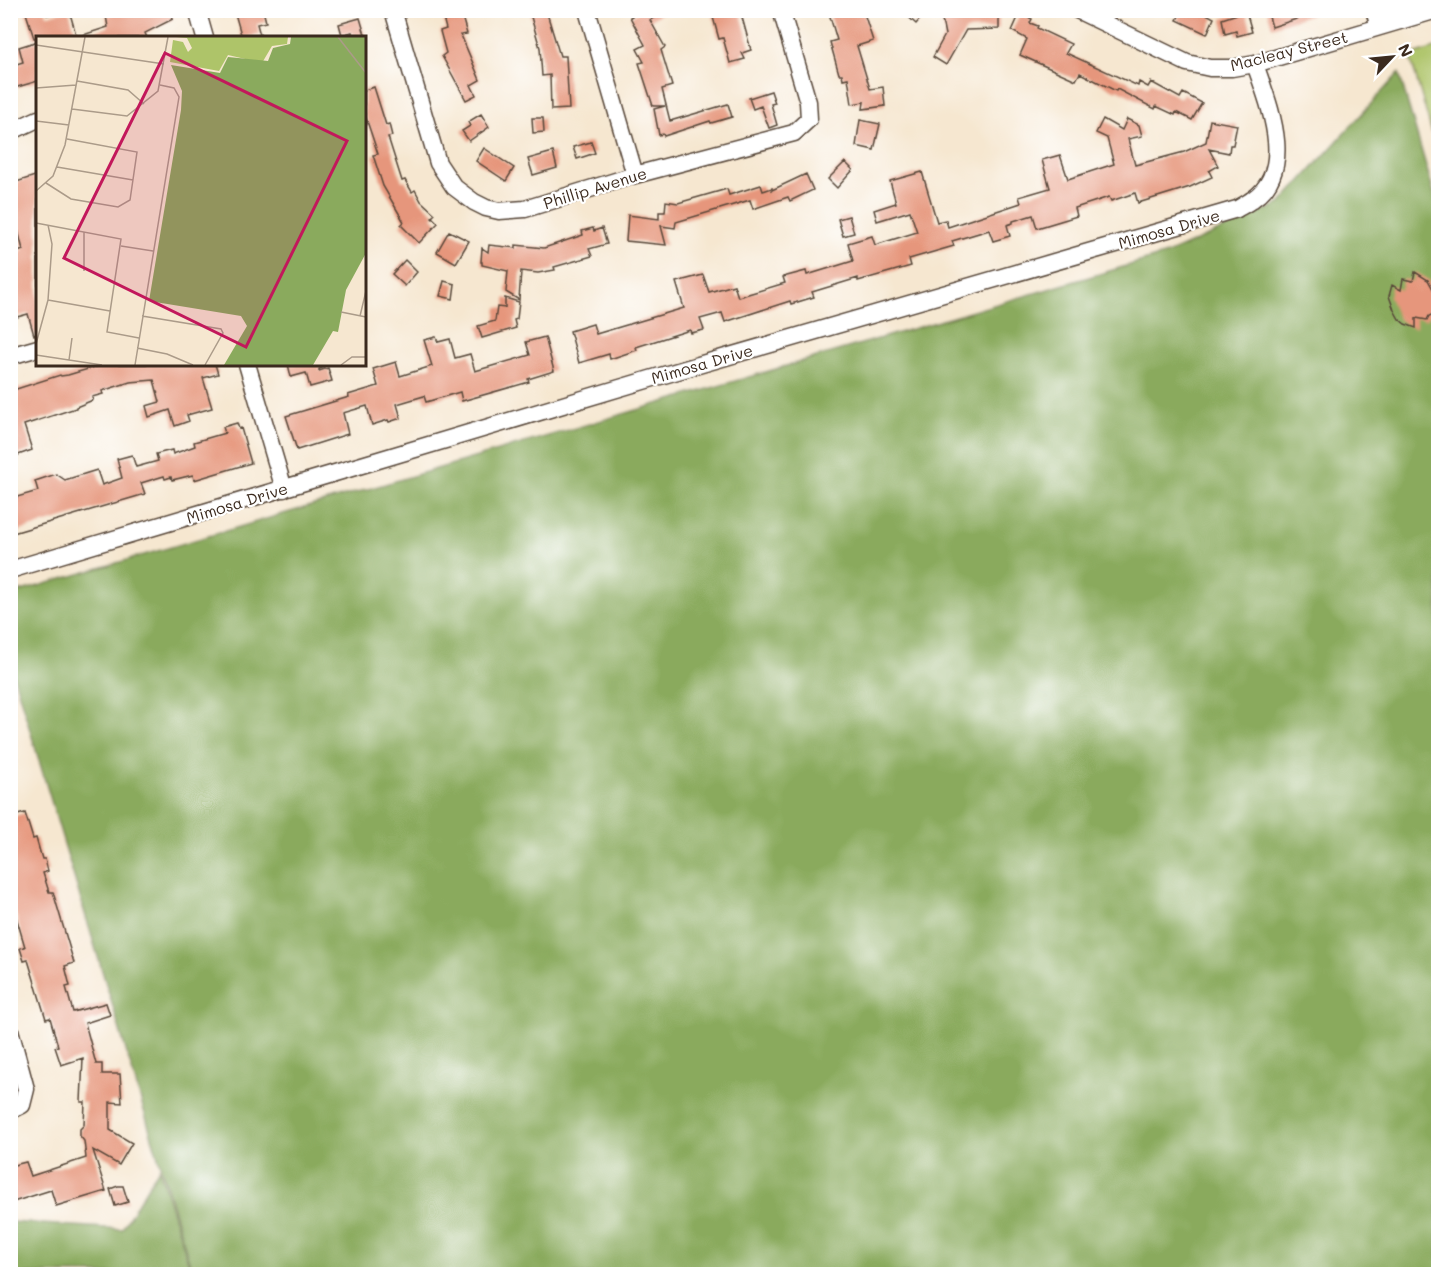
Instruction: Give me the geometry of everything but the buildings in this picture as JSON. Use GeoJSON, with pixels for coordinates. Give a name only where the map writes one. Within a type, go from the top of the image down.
{"type":"FeatureCollection","features":[{"type":"Feature","properties":{"kind":"street"},"geometry":{"type":"LineString","coordinates":[[197,10],[204,36]]}},
{"type":"Feature","properties":{"kind":"street","name":"Phillip Avenue"},"geometry":{"type":"LineString","coordinates":[[393,10],[438,164],[454,187],[474,202],[499,211],[525,209],[635,175],[794,132],[806,124],[809,119],[808,102],[781,10]]}},
{"type":"Feature","properties":{"kind":"street"},"geometry":{"type":"LineString","coordinates":[[587,10],[635,175]]}},
{"type":"Feature","properties":{"kind":"street","name":"Macleay Street"},"geometry":{"type":"LineString","coordinates":[[1077,10],[1103,16],[1187,63],[1210,68],[1232,68],[1255,64],[1437,10]]}},
{"type":"Feature","properties":{"kind":"street"},"geometry":{"type":"LineString","coordinates":[[1374,10],[1379,27]]}},
{"type":"Feature","properties":{"kind":"street","name":"Mimosa Drive"},"geometry":{"type":"LineString","coordinates":[[10,570],[650,379],[1237,209],[1255,198],[1267,184],[1274,169],[1277,152],[1272,116],[1255,64]]}},
{"type":"Feature","properties":{"kind":"street"},"geometry":{"type":"LineString","coordinates":[[10,132],[36,120]]}},
{"type":"Feature","properties":{"kind":"street"},"geometry":{"type":"LineString","coordinates":[[10,356],[36,349]]}},
{"type":"Feature","properties":{"kind":"street"},"geometry":{"type":"LineString","coordinates":[[248,366],[284,489]]}},
{"type":"Feature","properties":{"kind":"street"},"geometry":{"type":"LineString","coordinates":[[10,1030],[26,1089],[22,1105],[10,1111]]}},
{"type":"Feature","properties":{"kind":"green space"},"geometry":{"type":"Polygon","coordinates":[[[1438,47],[1438,154],[1410,56],[1438,47]]]}},
{"type":"Feature","properties":{"kind":"green space"},"geometry":{"type":"Polygon","coordinates":[[[1399,73],[1438,207],[1438,1274],[193,1274],[11,667],[11,594],[1167,254],[1280,204],[1399,73]]]}},
{"type":"Feature","properties":{"kind":"green space"},"geometry":{"type":"Polygon","coordinates":[[[159,1168],[192,1274],[11,1274],[11,1222],[122,1229],[159,1168]]]}}]}
